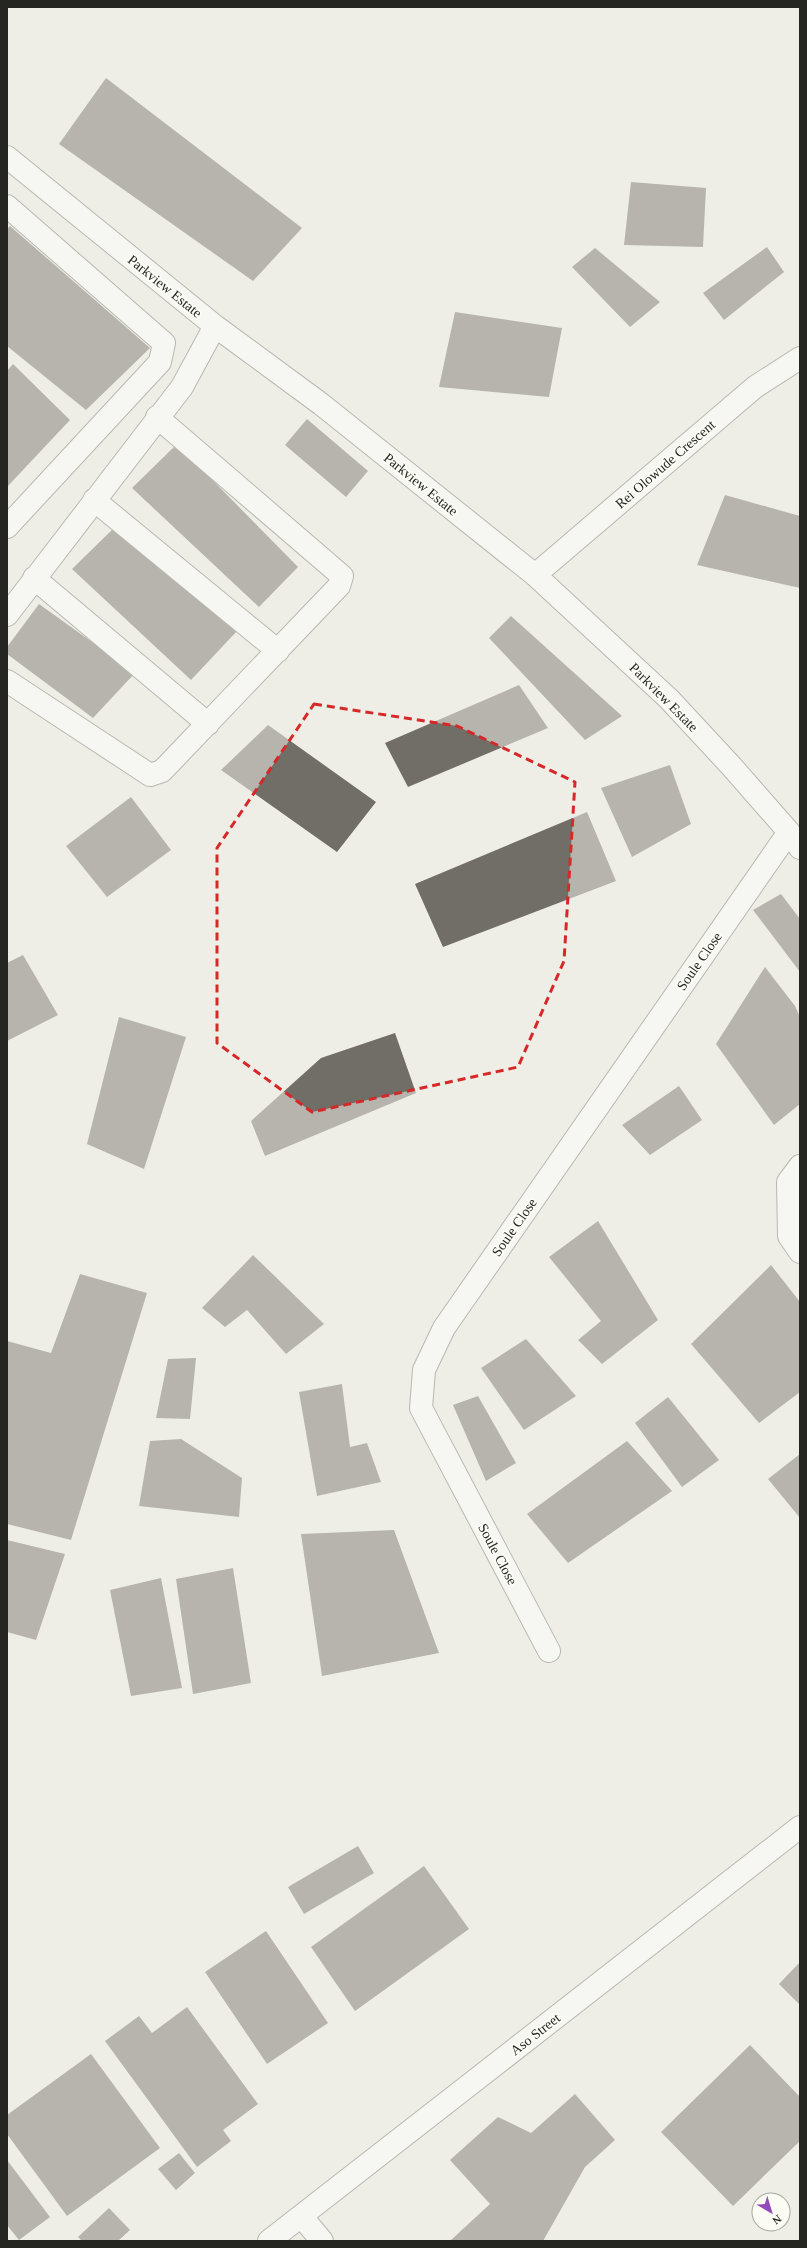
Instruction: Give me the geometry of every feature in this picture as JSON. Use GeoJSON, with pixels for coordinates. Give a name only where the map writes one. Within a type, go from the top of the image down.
{"type":"FeatureCollection","features":[{"type":"Feature","properties":{"kind":"street","name":"Parkview Estate"},"geometry":{"type":"LineString","coordinates":[[7,157],[215,326],[321,404],[535,575],[669,699],[794,840]]}},
{"type":"Feature","properties":{"kind":"street"},"geometry":{"type":"LineString","coordinates":[[7,206],[164,343],[160,362],[7,527]]}},
{"type":"Feature","properties":{"kind":"street"},"geometry":{"type":"LineString","coordinates":[[7,615],[157,417],[182,387],[215,326]]}},
{"type":"Feature","properties":{"kind":"street","name":"Rei Olowude Crescent"},"geometry":{"type":"LineString","coordinates":[[535,575],[755,387],[800,358]]}},
{"type":"Feature","properties":{"kind":"street"},"geometry":{"type":"LineString","coordinates":[[7,681],[150,775],[162,771],[339,586],[342,576],[157,417]]}},
{"type":"Feature","properties":{"kind":"street"},"geometry":{"type":"LineString","coordinates":[[94,500],[278,651]]}},
{"type":"Feature","properties":{"kind":"street"},"geometry":{"type":"LineString","coordinates":[[34,578],[208,724]]}},
{"type":"Feature","properties":{"kind":"street","name":"Soule Close"},"geometry":{"type":"LineString","coordinates":[[549,1651],[421,1408],[424,1370],[444,1328],[794,840]]}},
{"type":"Feature","properties":{"kind":"street"},"geometry":{"type":"LineString","coordinates":[[800,1166],[788,1182],[789,1236],[800,1252]]}},
{"type":"Feature","properties":{"kind":"street","name":"Aso Street"},"geometry":{"type":"LineString","coordinates":[[269,2241],[302,2217],[800,1827]]}},
{"type":"Feature","properties":{"kind":"street"},"geometry":{"type":"LineString","coordinates":[[302,2217],[322,2241]]}},
{"type":"Feature","properties":{"kind":"highlighted area"},"geometry":{"type":"Polygon","coordinates":[[[314,704],[457,726],[575,782],[564,961],[518,1067],[312,1112],[217,1043],[217,848],[314,704]]]}},
{"type":"Feature","properties":{"kind":"building"},"geometry":{"type":"Polygon","coordinates":[[[106,78],[302,228],[253,281],[59,144],[106,78]]]}},
{"type":"Feature","properties":{"kind":"building"},"geometry":{"type":"Polygon","coordinates":[[[631,182],[706,188],[703,247],[624,245],[631,182]]]}},
{"type":"Feature","properties":{"kind":"building"},"geometry":{"type":"Polygon","coordinates":[[[10,226],[150,348],[86,410],[7,346],[7,229],[10,226]]]}},
{"type":"Feature","properties":{"kind":"building"},"geometry":{"type":"Polygon","coordinates":[[[767,247],[784,272],[724,320],[703,293],[767,247]]]}},
{"type":"Feature","properties":{"kind":"building"},"geometry":{"type":"Polygon","coordinates":[[[595,248],[660,302],[630,327],[572,267],[595,248]]]}},
{"type":"Feature","properties":{"kind":"building"},"geometry":{"type":"Polygon","coordinates":[[[455,312],[562,328],[549,397],[439,387],[455,312]]]}},
{"type":"Feature","properties":{"kind":"building"},"geometry":{"type":"Polygon","coordinates":[[[13,364],[70,420],[7,487],[7,371],[13,364]]]}},
{"type":"Feature","properties":{"kind":"building"},"geometry":{"type":"Polygon","coordinates":[[[307,419],[368,471],[346,497],[285,445],[307,419]]]}},
{"type":"Feature","properties":{"kind":"building"},"geometry":{"type":"Polygon","coordinates":[[[177,444],[298,567],[259,607],[132,488],[177,444]]]}},
{"type":"Feature","properties":{"kind":"building"},"geometry":{"type":"Polygon","coordinates":[[[725,495],[800,516],[800,588],[697,565],[725,495]]]}},
{"type":"Feature","properties":{"kind":"building"},"geometry":{"type":"Polygon","coordinates":[[[117,525],[238,630],[191,680],[72,569],[117,525]]]}},
{"type":"Feature","properties":{"kind":"building"},"geometry":{"type":"Polygon","coordinates":[[[39,604],[135,673],[93,718],[7,654],[7,647],[39,604]]]}},
{"type":"Feature","properties":{"kind":"building"},"geometry":{"type":"Polygon","coordinates":[[[511,616],[622,716],[585,740],[489,638],[511,616]]]}},
{"type":"Feature","properties":{"kind":"building"},"geometry":{"type":"Polygon","coordinates":[[[519,685],[548,728],[408,787],[385,743],[519,685]]]}},
{"type":"Feature","properties":{"kind":"building"},"geometry":{"type":"Polygon","coordinates":[[[268,725],[376,802],[337,852],[221,770],[268,725]]]}},
{"type":"Feature","properties":{"kind":"building"},"geometry":{"type":"Polygon","coordinates":[[[670,765],[691,824],[632,857],[601,788],[670,765]]]}},
{"type":"Feature","properties":{"kind":"building"},"geometry":{"type":"Polygon","coordinates":[[[131,797],[171,850],[107,897],[66,846],[131,797]]]}},
{"type":"Feature","properties":{"kind":"building"},"geometry":{"type":"Polygon","coordinates":[[[587,812],[616,881],[443,947],[415,884],[587,812]]]}},
{"type":"Feature","properties":{"kind":"building"},"geometry":{"type":"Polygon","coordinates":[[[781,894],[800,919],[800,972],[753,910],[781,894]]]}},
{"type":"Feature","properties":{"kind":"building"},"geometry":{"type":"Polygon","coordinates":[[[23,955],[58,1015],[7,1041],[7,963],[23,955]]]}},
{"type":"Feature","properties":{"kind":"building"},"geometry":{"type":"Polygon","coordinates":[[[765,967],[795,1006],[800,1017],[800,1104],[774,1125],[716,1044],[765,967]]]}},
{"type":"Feature","properties":{"kind":"building"},"geometry":{"type":"Polygon","coordinates":[[[119,1017],[186,1037],[144,1169],[87,1144],[119,1017]]]}},
{"type":"Feature","properties":{"kind":"building"},"geometry":{"type":"Polygon","coordinates":[[[395,1033],[416,1093],[265,1156],[251,1121],[321,1058],[395,1033]]]}},
{"type":"Feature","properties":{"kind":"building"},"geometry":{"type":"Polygon","coordinates":[[[679,1086],[702,1120],[650,1155],[622,1125],[679,1086]]]}},
{"type":"Feature","properties":{"kind":"building"},"geometry":{"type":"Polygon","coordinates":[[[598,1221],[658,1320],[602,1364],[578,1340],[601,1321],[549,1257],[598,1221]]]}},
{"type":"Feature","properties":{"kind":"building"},"geometry":{"type":"Polygon","coordinates":[[[253,1255],[324,1324],[286,1354],[247,1310],[225,1327],[202,1308],[253,1255]]]}},
{"type":"Feature","properties":{"kind":"building"},"geometry":{"type":"Polygon","coordinates":[[[771,1265],[800,1302],[800,1392],[759,1423],[691,1344],[771,1265]]]}},
{"type":"Feature","properties":{"kind":"building"},"geometry":{"type":"Polygon","coordinates":[[[80,1274],[147,1293],[71,1540],[7,1524],[7,1341],[51,1353],[80,1274]]]}},
{"type":"Feature","properties":{"kind":"building"},"geometry":{"type":"Polygon","coordinates":[[[526,1339],[576,1396],[524,1430],[481,1368],[526,1339]]]}},
{"type":"Feature","properties":{"kind":"building"},"geometry":{"type":"Polygon","coordinates":[[[196,1358],[190,1419],[156,1418],[168,1359],[196,1358]]]}},
{"type":"Feature","properties":{"kind":"building"},"geometry":{"type":"Polygon","coordinates":[[[342,1384],[350,1447],[367,1443],[381,1482],[317,1496],[299,1392],[342,1384]]]}},
{"type":"Feature","properties":{"kind":"building"},"geometry":{"type":"Polygon","coordinates":[[[478,1396],[516,1463],[486,1481],[453,1405],[478,1396]]]}},
{"type":"Feature","properties":{"kind":"building"},"geometry":{"type":"Polygon","coordinates":[[[668,1397],[719,1460],[682,1487],[635,1423],[668,1397]]]}},
{"type":"Feature","properties":{"kind":"building"},"geometry":{"type":"Polygon","coordinates":[[[181,1439],[242,1478],[239,1517],[139,1506],[150,1441],[181,1439]]]}},
{"type":"Feature","properties":{"kind":"building"},"geometry":{"type":"Polygon","coordinates":[[[627,1441],[672,1491],[568,1563],[527,1514],[627,1441]]]}},
{"type":"Feature","properties":{"kind":"building"},"geometry":{"type":"Polygon","coordinates":[[[800,1454],[800,1518],[768,1479],[800,1454]]]}},
{"type":"Feature","properties":{"kind":"building"},"geometry":{"type":"Polygon","coordinates":[[[394,1530],[439,1653],[322,1676],[301,1534],[394,1530]]]}},
{"type":"Feature","properties":{"kind":"building"},"geometry":{"type":"Polygon","coordinates":[[[7,1540],[65,1554],[36,1640],[7,1632],[7,1540]]]}},
{"type":"Feature","properties":{"kind":"building"},"geometry":{"type":"Polygon","coordinates":[[[233,1568],[251,1683],[193,1694],[176,1579],[233,1568]]]}},
{"type":"Feature","properties":{"kind":"building"},"geometry":{"type":"Polygon","coordinates":[[[161,1578],[182,1688],[131,1696],[110,1590],[161,1578]]]}},
{"type":"Feature","properties":{"kind":"building"},"geometry":{"type":"Polygon","coordinates":[[[358,1846],[374,1873],[304,1914],[288,1887],[358,1846]]]}},
{"type":"Feature","properties":{"kind":"building"},"geometry":{"type":"Polygon","coordinates":[[[424,1866],[469,1929],[355,2011],[311,1947],[424,1866]]]}},
{"type":"Feature","properties":{"kind":"building"},"geometry":{"type":"Polygon","coordinates":[[[266,1931],[328,2023],[267,2064],[205,1972],[266,1931]]]}},
{"type":"Feature","properties":{"kind":"building"},"geometry":{"type":"Polygon","coordinates":[[[800,1962],[800,2005],[779,1984],[800,1962]]]}},
{"type":"Feature","properties":{"kind":"building"},"geometry":{"type":"Polygon","coordinates":[[[187,2007],[258,2104],[223,2130],[231,2141],[197,2167],[105,2041],[139,2016],[152,2033],[187,2007]]]}},
{"type":"Feature","properties":{"kind":"building"},"geometry":{"type":"Polygon","coordinates":[[[750,2045],[800,2097],[800,2141],[733,2206],[661,2132],[750,2045]]]}},
{"type":"Feature","properties":{"kind":"building"},"geometry":{"type":"Polygon","coordinates":[[[91,2054],[160,2148],[67,2216],[7,2134],[7,2115],[91,2054]]]}},
{"type":"Feature","properties":{"kind":"building"},"geometry":{"type":"Polygon","coordinates":[[[575,2094],[615,2140],[585,2167],[543,2241],[452,2241],[451,2240],[490,2204],[450,2160],[498,2117],[531,2133],[575,2094]]]}},
{"type":"Feature","properties":{"kind":"building"},"geometry":{"type":"Polygon","coordinates":[[[179,2153],[195,2173],[176,2190],[158,2169],[179,2153]]]}},
{"type":"Feature","properties":{"kind":"building"},"geometry":{"type":"Polygon","coordinates":[[[7,2160],[50,2217],[19,2240],[7,2225],[7,2160]]]}},
{"type":"Feature","properties":{"kind":"building"},"geometry":{"type":"Polygon","coordinates":[[[109,2208],[130,2230],[118,2241],[82,2241],[78,2237],[109,2208]]]}}]}
